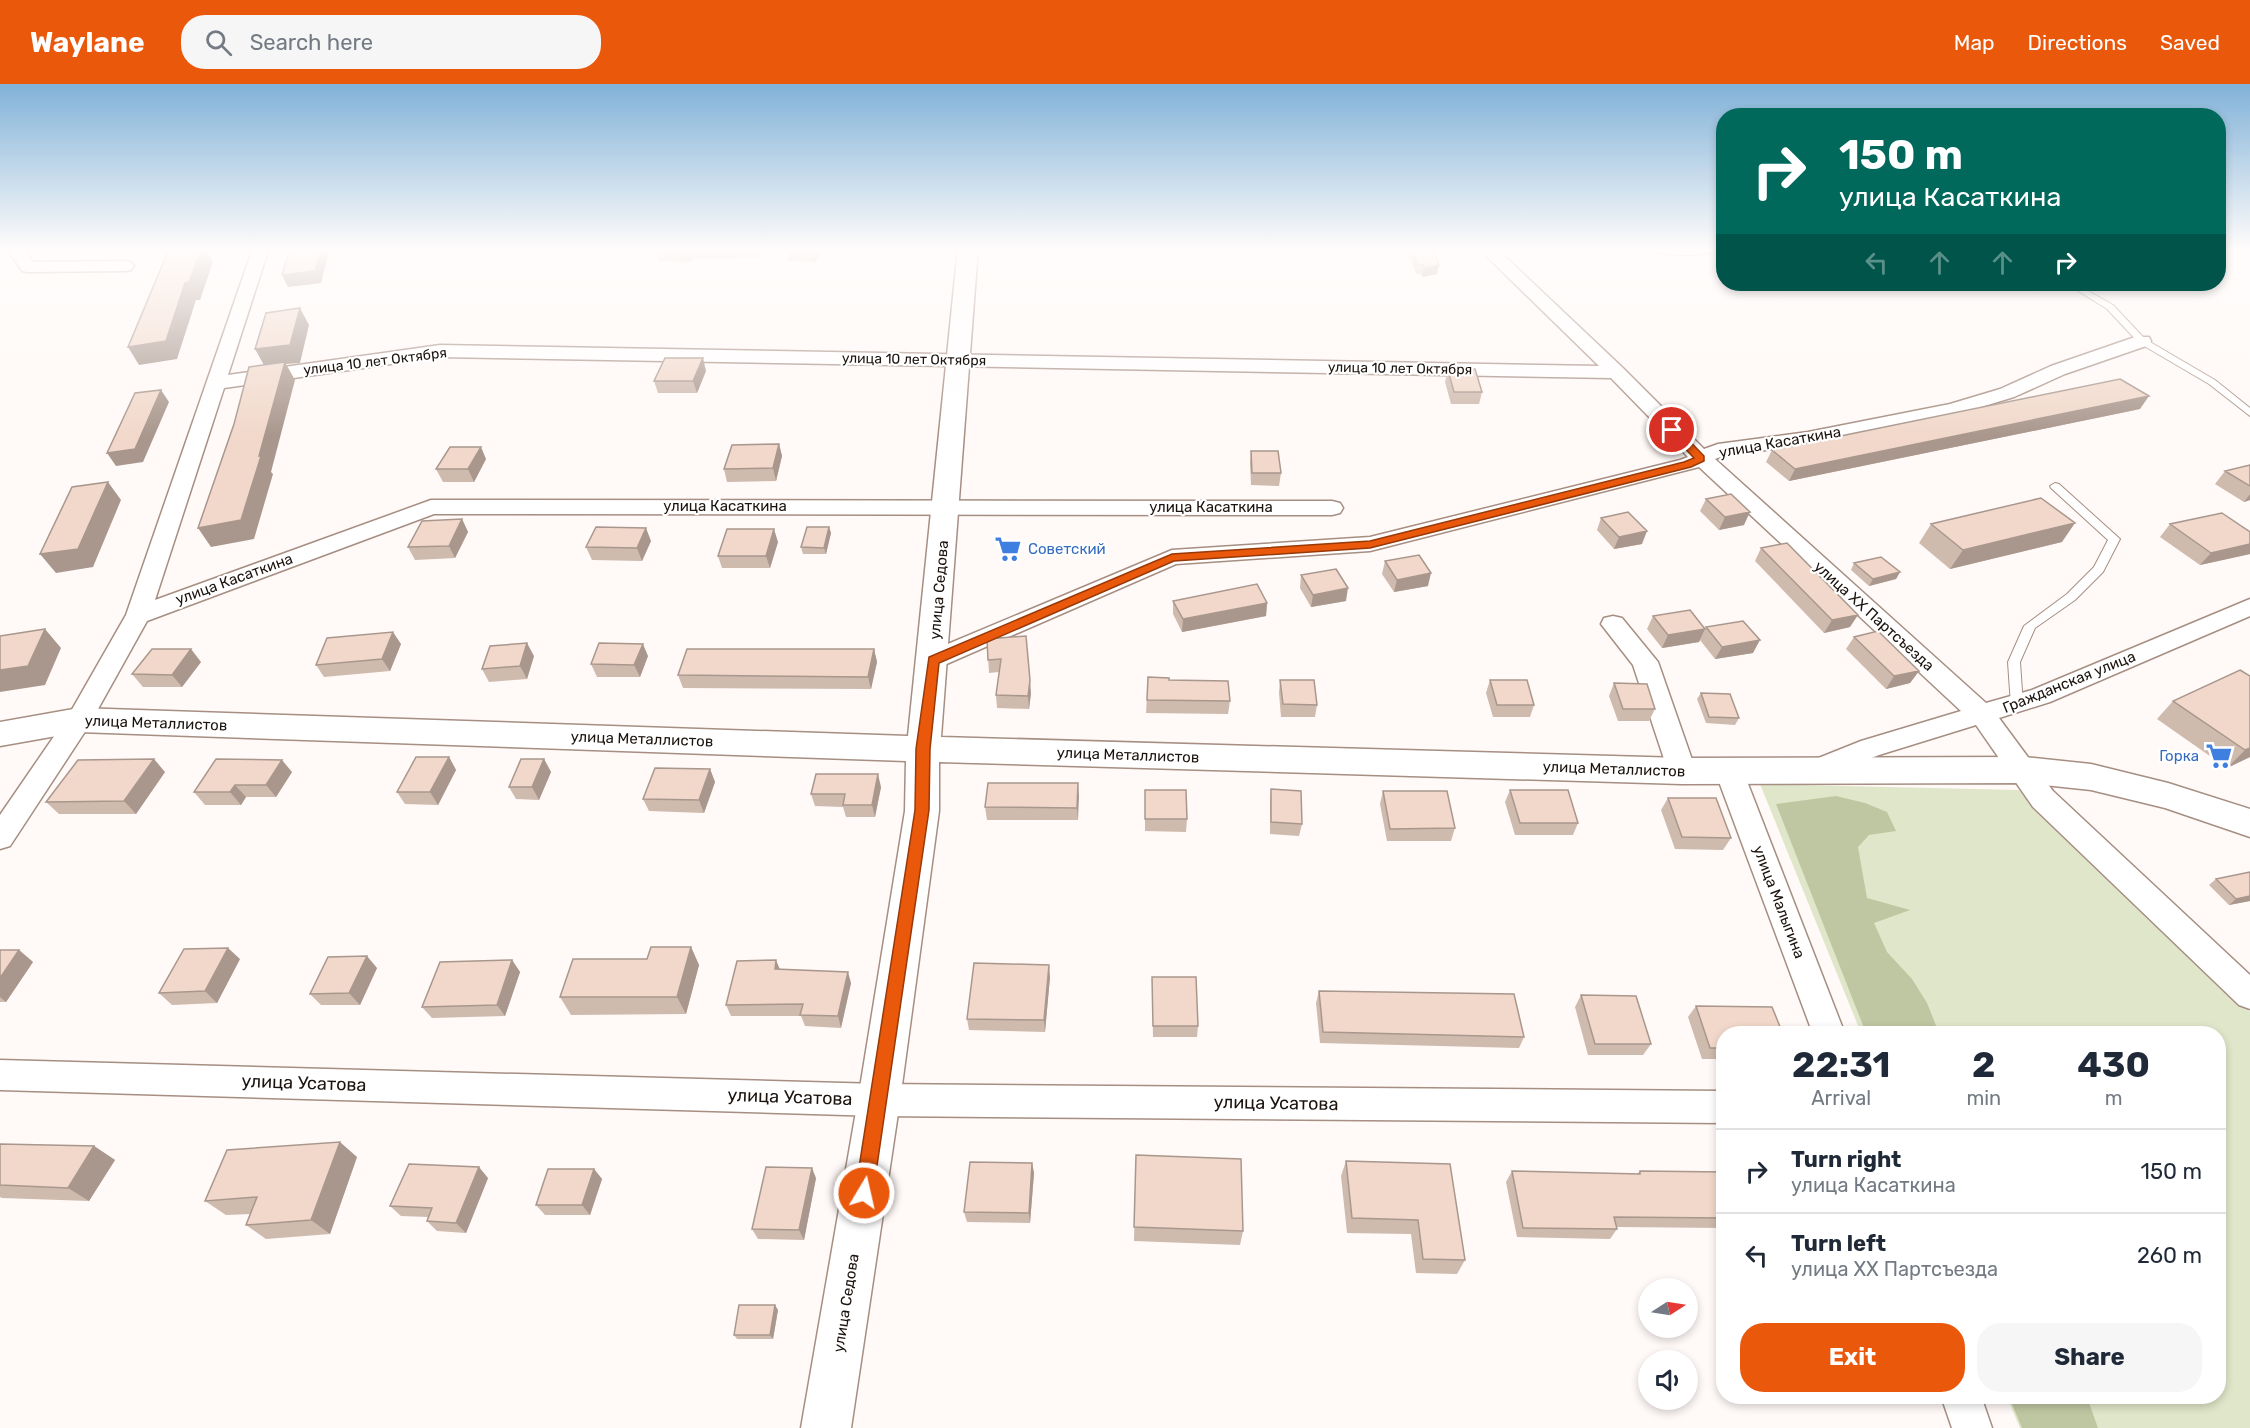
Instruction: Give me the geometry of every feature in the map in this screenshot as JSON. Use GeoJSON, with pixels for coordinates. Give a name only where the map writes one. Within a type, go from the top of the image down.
{"type":"FeatureCollection","features":[{"type":"Feature","properties":{"kind":"street"},"geometry":{"type":"LineString","coordinates":[[0,838],[79,720],[138,615],[240,311]]}},
{"type":"Feature","properties":{"kind":"street","name":"улица Седова"},"geometry":{"type":"LineString","coordinates":[[826,1428],[879,1100],[922,810],[923,749],[964,311]]}},
{"type":"Feature","properties":{"kind":"street","name":"улица XX Партсъезда"},"geometry":{"type":"LineString","coordinates":[[1552,311],[1701,458],[1983,716],[2024,770],[2043,800],[2250,995]]}},
{"type":"Feature","properties":{"kind":"street","name":"улица Касаткина"},"geometry":{"type":"LineString","coordinates":[[933,660],[1172,558],[1370,544],[1687,465],[1718,450],[1808,438],[1954,409],[2007,393],[2058,370],[2142,341]]}},
{"type":"Feature","properties":{"kind":"street","name":"улица 10 лет Октября"},"geometry":{"type":"LineString","coordinates":[[215,384],[440,351],[1616,372]]}},
{"type":"Feature","properties":{"kind":"street","name":"улица Касаткина"},"geometry":{"type":"LineString","coordinates":[[138,615],[431,507],[1332,508]]}},
{"type":"Feature","properties":{"kind":"street","name":"Гражданская улица"},"geometry":{"type":"LineString","coordinates":[[1816,770],[1870,748],[2017,705],[2250,607]]}},
{"type":"Feature","properties":{"kind":"street"},"geometry":{"type":"LineString","coordinates":[[1613,624],[1645,662],[1682,771]]}},
{"type":"Feature","properties":{"kind":"street","name":"улица Металлистов"},"geometry":{"type":"LineString","coordinates":[[0,734],[79,720],[923,749],[1682,771],[2024,770],[2091,777],[2168,796],[2250,823]]}},
{"type":"Feature","properties":{"kind":"street","name":"улица Малыгина"},"geometry":{"type":"LineString","coordinates":[[1728,771],[1826,1026]]}},
{"type":"Feature","properties":{"kind":"street","name":"улица Усатова"},"geometry":{"type":"LineString","coordinates":[[0,1075],[879,1100],[1716,1107]]}},
{"type":"Feature","properties":{"kind":"street"},"geometry":{"type":"LineString","coordinates":[[1963,1404],[1972,1428]]}},
{"type":"Feature","properties":{"kind":"lane"},"geometry":{"type":"LineString","coordinates":[[2114,311],[2142,341],[2212,382],[2250,413]]}},
{"type":"Feature","properties":{"kind":"lane"},"geometry":{"type":"LineString","coordinates":[[2017,705],[2014,662],[2030,626],[2071,597],[2099,569],[2114,539],[2055,486]]}},
{"type":"Feature","properties":{"kind":"green space"},"geometry":{"type":"Polygon","coordinates":[[[1760,784],[2019,790],[2250,1012],[2250,1428],[2020,1428],[2010,1404],[2226,1404],[2226,1026],[1858,1026],[1760,784]]]}},
{"type":"Feature","properties":{"kind":"green space"},"geometry":{"type":"Polygon","coordinates":[[[1836,796],[1865,803],[1887,812],[1896,831],[1869,835],[1858,847],[1867,898],[1910,910],[1874,923],[1887,952],[1912,979],[1927,1003],[1936,1026],[1863,1026],[1776,804],[1836,796]]]}},
{"type":"Feature","properties":{"kind":"green space"},"geometry":{"type":"Polygon","coordinates":[[[2012,1404],[2089,1404],[2098,1428],[2022,1428],[2012,1404]]]}},
{"type":"Feature","properties":{"kind":"building"},"geometry":{"type":"Polygon","coordinates":[[[143,311],[176,311],[166,341],[128,347],[143,311]]]}},
{"type":"Feature","properties":{"kind":"building"},"geometry":{"type":"Polygon","coordinates":[[[299,311],[290,345],[255,349],[266,313],[299,311]]]}},
{"type":"Feature","properties":{"kind":"building"},"geometry":{"type":"Polygon","coordinates":[[[665,358],[703,358],[693,381],[654,381],[665,358]]]}},
{"type":"Feature","properties":{"kind":"building"},"geometry":{"type":"Polygon","coordinates":[[[285,362],[259,456],[261,456],[241,520],[198,528],[234,424],[249,367],[285,362]]]}},
{"type":"Feature","properties":{"kind":"building"},"geometry":{"type":"Polygon","coordinates":[[[1475,369],[1482,392],[1454,392],[1448,370],[1475,369]]]}},
{"type":"Feature","properties":{"kind":"building"},"geometry":{"type":"Polygon","coordinates":[[[2120,379],[2149,396],[1795,469],[1772,450],[2120,379]]]}},
{"type":"Feature","properties":{"kind":"building"},"geometry":{"type":"Polygon","coordinates":[[[161,390],[135,449],[107,453],[135,393],[161,390]]]}},
{"type":"Feature","properties":{"kind":"building"},"geometry":{"type":"Polygon","coordinates":[[[779,444],[773,468],[724,469],[732,445],[779,444]]]}},
{"type":"Feature","properties":{"kind":"building"},"geometry":{"type":"Polygon","coordinates":[[[450,447],[481,447],[468,469],[436,469],[450,447]]]}},
{"type":"Feature","properties":{"kind":"building"},"geometry":{"type":"Polygon","coordinates":[[[1251,451],[1278,451],[1281,473],[1252,473],[1251,451]]]}},
{"type":"Feature","properties":{"kind":"building"},"geometry":{"type":"Polygon","coordinates":[[[2250,465],[2250,486],[2225,471],[2250,465]]]}},
{"type":"Feature","properties":{"kind":"building"},"geometry":{"type":"Polygon","coordinates":[[[108,482],[78,549],[40,554],[72,487],[108,482]]]}},
{"type":"Feature","properties":{"kind":"building"},"geometry":{"type":"Polygon","coordinates":[[[1731,494],[1750,512],[1725,517],[1706,499],[1731,494]]]}},
{"type":"Feature","properties":{"kind":"building"},"geometry":{"type":"Polygon","coordinates":[[[2041,498],[2075,523],[1963,550],[1931,524],[2041,498]]]}},
{"type":"Feature","properties":{"kind":"building"},"geometry":{"type":"Polygon","coordinates":[[[1628,512],[1647,531],[1619,537],[1601,518],[1628,512]]]}},
{"type":"Feature","properties":{"kind":"building"},"geometry":{"type":"Polygon","coordinates":[[[2222,513],[2250,532],[2250,544],[2211,553],[2170,524],[2222,513]]]}},
{"type":"Feature","properties":{"kind":"building"},"geometry":{"type":"Polygon","coordinates":[[[462,519],[449,546],[408,547],[422,521],[462,519]]]}},
{"type":"Feature","properties":{"kind":"building"},"geometry":{"type":"Polygon","coordinates":[[[596,527],[646,528],[637,548],[586,547],[596,527]]]}},
{"type":"Feature","properties":{"kind":"building"},"geometry":{"type":"Polygon","coordinates":[[[807,527],[829,527],[824,548],[801,547],[807,527]]]}},
{"type":"Feature","properties":{"kind":"building"},"geometry":{"type":"Polygon","coordinates":[[[727,529],[774,529],[766,556],[718,556],[727,529]]]}},
{"type":"Feature","properties":{"kind":"building"},"geometry":{"type":"Polygon","coordinates":[[[1787,543],[1858,615],[1832,620],[1761,548],[1787,543]]]}},
{"type":"Feature","properties":{"kind":"building"},"geometry":{"type":"Polygon","coordinates":[[[1419,555],[1431,573],[1397,580],[1385,561],[1419,555]]]}},
{"type":"Feature","properties":{"kind":"building"},"geometry":{"type":"Polygon","coordinates":[[[1881,557],[1900,572],[1873,579],[1854,563],[1881,557]]]}},
{"type":"Feature","properties":{"kind":"building"},"geometry":{"type":"Polygon","coordinates":[[[1336,569],[1348,588],[1313,595],[1301,575],[1336,569]]]}},
{"type":"Feature","properties":{"kind":"building"},"geometry":{"type":"Polygon","coordinates":[[[1257,584],[1267,603],[1183,619],[1173,601],[1257,584]]]}},
{"type":"Feature","properties":{"kind":"building"},"geometry":{"type":"Polygon","coordinates":[[[1690,610],[1705,629],[1668,635],[1653,616],[1690,610]]]}},
{"type":"Feature","properties":{"kind":"building"},"geometry":{"type":"Polygon","coordinates":[[[1743,621],[1760,640],[1722,647],[1706,627],[1743,621]]]}},
{"type":"Feature","properties":{"kind":"building"},"geometry":{"type":"Polygon","coordinates":[[[45,629],[28,666],[0,670],[0,636],[45,629]]]}},
{"type":"Feature","properties":{"kind":"building"},"geometry":{"type":"Polygon","coordinates":[[[1878,631],[1919,671],[1894,676],[1854,637],[1878,631]]]}},
{"type":"Feature","properties":{"kind":"building"},"geometry":{"type":"Polygon","coordinates":[[[393,632],[382,659],[316,665],[327,638],[393,632]]]}},
{"type":"Feature","properties":{"kind":"building"},"geometry":{"type":"Polygon","coordinates":[[[1026,636],[1030,680],[1028,696],[996,695],[1001,659],[988,660],[987,639],[1026,636]]]}},
{"type":"Feature","properties":{"kind":"building"},"geometry":{"type":"Polygon","coordinates":[[[527,643],[520,666],[482,669],[490,646],[527,643]]]}},
{"type":"Feature","properties":{"kind":"building"},"geometry":{"type":"Polygon","coordinates":[[[599,643],[643,644],[634,665],[591,664],[599,643]]]}},
{"type":"Feature","properties":{"kind":"building"},"geometry":{"type":"Polygon","coordinates":[[[152,649],[191,649],[172,675],[132,674],[152,649]]]}},
{"type":"Feature","properties":{"kind":"building"},"geometry":{"type":"Polygon","coordinates":[[[687,649],[874,649],[868,677],[678,675],[687,649]]]}},
{"type":"Feature","properties":{"kind":"building"},"geometry":{"type":"Polygon","coordinates":[[[2240,670],[2250,676],[2250,748],[2245,750],[2173,701],[2240,670]]]}},
{"type":"Feature","properties":{"kind":"building"},"geometry":{"type":"Polygon","coordinates":[[[1148,677],[1169,678],[1169,680],[1228,681],[1230,701],[1147,700],[1148,677]]]}},
{"type":"Feature","properties":{"kind":"building"},"geometry":{"type":"Polygon","coordinates":[[[1280,680],[1314,680],[1317,705],[1283,704],[1280,680]]]}},
{"type":"Feature","properties":{"kind":"building"},"geometry":{"type":"Polygon","coordinates":[[[1490,680],[1527,680],[1534,705],[1497,705],[1490,680]]]}},
{"type":"Feature","properties":{"kind":"building"},"geometry":{"type":"Polygon","coordinates":[[[1614,683],[1647,684],[1655,709],[1623,709],[1614,683]]]}},
{"type":"Feature","properties":{"kind":"building"},"geometry":{"type":"Polygon","coordinates":[[[1701,693],[1730,694],[1739,718],[1709,717],[1701,693]]]}},
{"type":"Feature","properties":{"kind":"building"},"geometry":{"type":"Polygon","coordinates":[[[416,757],[449,757],[430,792],[397,792],[416,757]]]}},
{"type":"Feature","properties":{"kind":"building"},"geometry":{"type":"Polygon","coordinates":[[[154,759],[124,801],[46,802],[78,760],[154,759]]]}},
{"type":"Feature","properties":{"kind":"building"},"geometry":{"type":"Polygon","coordinates":[[[216,759],[282,760],[266,785],[235,785],[230,792],[194,792],[216,759]]]}},
{"type":"Feature","properties":{"kind":"building"},"geometry":{"type":"Polygon","coordinates":[[[521,759],[544,759],[532,787],[509,787],[521,759]]]}},
{"type":"Feature","properties":{"kind":"building"},"geometry":{"type":"Polygon","coordinates":[[[655,768],[710,769],[699,800],[643,799],[655,768]]]}},
{"type":"Feature","properties":{"kind":"building"},"geometry":{"type":"Polygon","coordinates":[[[816,774],[878,774],[872,805],[843,805],[845,794],[811,794],[816,774]]]}},
{"type":"Feature","properties":{"kind":"building"},"geometry":{"type":"Polygon","coordinates":[[[988,783],[1078,783],[1077,808],[985,807],[988,783]]]}},
{"type":"Feature","properties":{"kind":"building"},"geometry":{"type":"Polygon","coordinates":[[[1271,789],[1301,791],[1302,824],[1271,822],[1271,789]]]}},
{"type":"Feature","properties":{"kind":"building"},"geometry":{"type":"Polygon","coordinates":[[[1145,790],[1186,790],[1187,819],[1145,819],[1145,790]]]}},
{"type":"Feature","properties":{"kind":"building"},"geometry":{"type":"Polygon","coordinates":[[[1510,790],[1568,790],[1578,823],[1520,823],[1510,790]]]}},
{"type":"Feature","properties":{"kind":"building"},"geometry":{"type":"Polygon","coordinates":[[[1383,791],[1447,791],[1455,828],[1390,829],[1383,791]]]}},
{"type":"Feature","properties":{"kind":"building"},"geometry":{"type":"Polygon","coordinates":[[[1668,798],[1716,798],[1731,838],[1682,837],[1668,798]]]}},
{"type":"Feature","properties":{"kind":"building"},"geometry":{"type":"Polygon","coordinates":[[[2250,872],[2250,896],[2236,899],[2216,879],[2250,872]]]}},
{"type":"Feature","properties":{"kind":"building"},"geometry":{"type":"Polygon","coordinates":[[[651,947],[691,947],[677,997],[560,997],[573,959],[647,959],[651,947]]]}},
{"type":"Feature","properties":{"kind":"building"},"geometry":{"type":"Polygon","coordinates":[[[228,948],[205,991],[159,993],[184,949],[228,948]]]}},
{"type":"Feature","properties":{"kind":"building"},"geometry":{"type":"Polygon","coordinates":[[[0,950],[19,950],[0,978],[0,950]]]}},
{"type":"Feature","properties":{"kind":"building"},"geometry":{"type":"Polygon","coordinates":[[[367,956],[349,993],[310,994],[328,957],[367,956]]]}},
{"type":"Feature","properties":{"kind":"building"},"geometry":{"type":"Polygon","coordinates":[[[512,960],[497,1005],[422,1007],[440,962],[512,960]]]}},
{"type":"Feature","properties":{"kind":"building"},"geometry":{"type":"Polygon","coordinates":[[[776,960],[775,969],[848,972],[838,1016],[800,1015],[803,1004],[726,1005],[737,961],[776,960]]]}},
{"type":"Feature","properties":{"kind":"building"},"geometry":{"type":"Polygon","coordinates":[[[974,963],[1049,965],[1044,1020],[967,1019],[974,963]]]}},
{"type":"Feature","properties":{"kind":"building"},"geometry":{"type":"Polygon","coordinates":[[[1152,977],[1196,977],[1198,1026],[1153,1026],[1152,977]]]}},
{"type":"Feature","properties":{"kind":"building"},"geometry":{"type":"Polygon","coordinates":[[[1319,991],[1514,994],[1524,1037],[1323,1032],[1319,991]]]}},
{"type":"Feature","properties":{"kind":"building"},"geometry":{"type":"Polygon","coordinates":[[[1581,995],[1636,996],[1651,1044],[1595,1044],[1581,995]]]}},
{"type":"Feature","properties":{"kind":"building"},"geometry":{"type":"Polygon","coordinates":[[[1696,1006],[1772,1007],[1780,1026],[1716,1026],[1716,1048],[1710,1048],[1696,1006]]]}},
{"type":"Feature","properties":{"kind":"building"},"geometry":{"type":"Polygon","coordinates":[[[340,1142],[311,1220],[246,1225],[257,1197],[205,1201],[227,1150],[340,1142]]]}},
{"type":"Feature","properties":{"kind":"building"},"geometry":{"type":"Polygon","coordinates":[[[0,1144],[94,1146],[68,1188],[0,1185],[0,1144]]]}},
{"type":"Feature","properties":{"kind":"building"},"geometry":{"type":"Polygon","coordinates":[[[1136,1155],[1241,1159],[1243,1231],[1134,1227],[1136,1155]]]}},
{"type":"Feature","properties":{"kind":"building"},"geometry":{"type":"Polygon","coordinates":[[[1346,1161],[1450,1164],[1465,1260],[1423,1259],[1418,1220],[1352,1218],[1346,1161]]]}},
{"type":"Feature","properties":{"kind":"building"},"geometry":{"type":"Polygon","coordinates":[[[970,1162],[1032,1163],[1029,1213],[964,1212],[970,1162]]]}},
{"type":"Feature","properties":{"kind":"building"},"geometry":{"type":"Polygon","coordinates":[[[409,1164],[479,1167],[456,1223],[427,1221],[432,1208],[390,1206],[409,1164]]]}},
{"type":"Feature","properties":{"kind":"building"},"geometry":{"type":"Polygon","coordinates":[[[766,1167],[812,1168],[799,1230],[752,1229],[766,1167]]]}},
{"type":"Feature","properties":{"kind":"building"},"geometry":{"type":"Polygon","coordinates":[[[548,1169],[594,1169],[582,1205],[536,1205],[548,1169]]]}},
{"type":"Feature","properties":{"kind":"building"},"geometry":{"type":"Polygon","coordinates":[[[1512,1171],[1640,1174],[1640,1171],[1716,1172],[1716,1218],[1614,1217],[1617,1229],[1523,1228],[1512,1171]]]}},
{"type":"Feature","properties":{"kind":"building"},"geometry":{"type":"Polygon","coordinates":[[[739,1305],[775,1305],[770,1335],[734,1335],[739,1305]]]}},
{"type":"Feature","properties":{"kind":"place","name":"Советский"},"geometry":{"type":"Point","coordinates":[1008,549]}},
{"type":"Feature","properties":{"kind":"place","name":"Горка"},"geometry":{"type":"Point","coordinates":[2219,756]}},
{"type":"Feature","properties":{"kind":"route"},"geometry":{"type":"LineString","coordinates":[[864,1193],[922,810],[923,749],[933,660],[1172,558],[1370,544],[1687,465],[1701,458],[1672,430]]}}]}
